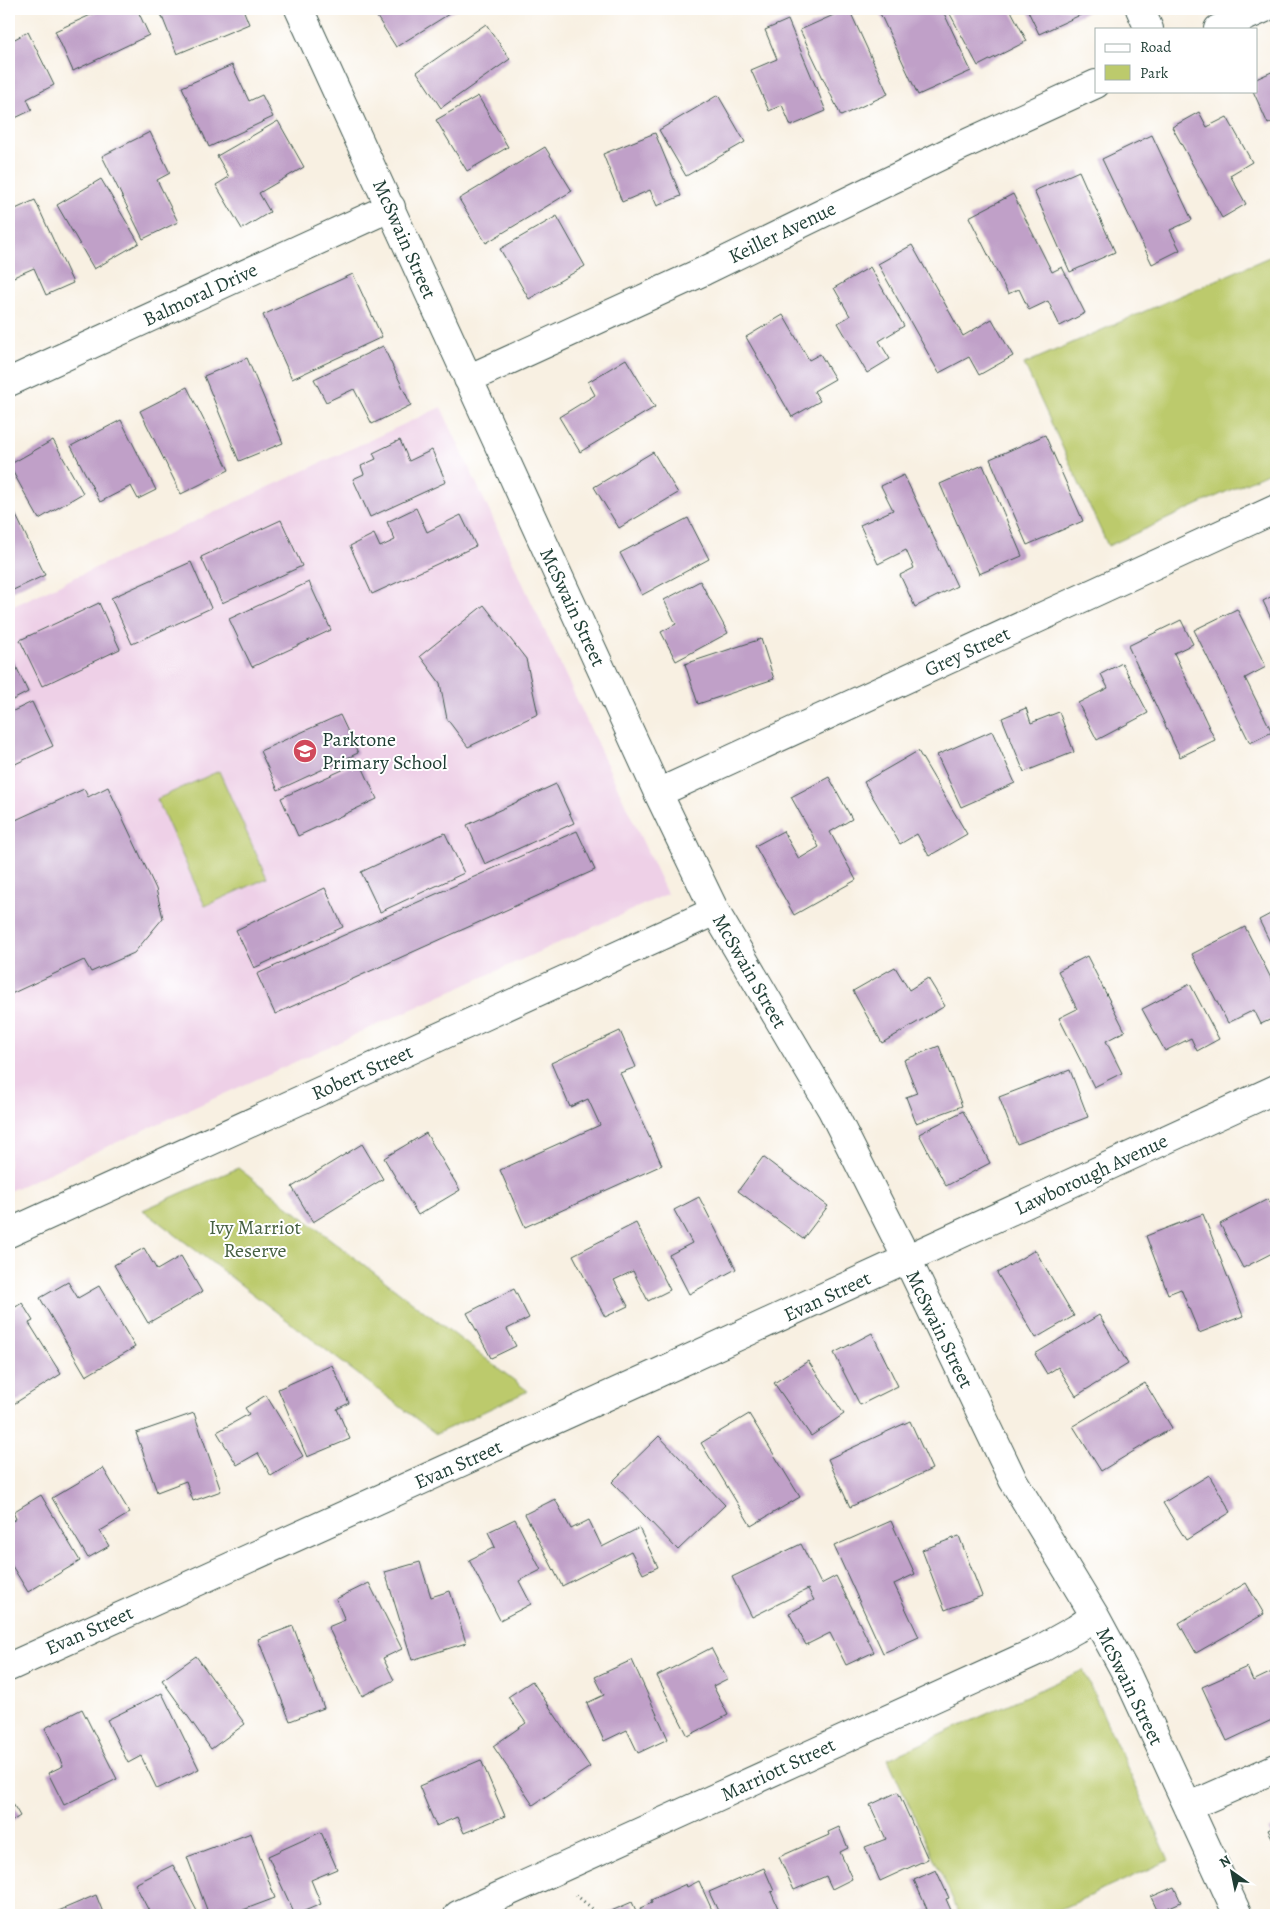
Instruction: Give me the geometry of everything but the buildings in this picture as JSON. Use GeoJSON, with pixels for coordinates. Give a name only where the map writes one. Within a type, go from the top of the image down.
{"type":"FeatureCollection","features":[{"type":"Feature","properties":{"kind":"street","name":"McSwain Street"},"geometry":{"type":"LineString","coordinates":[[299,9],[658,792],[715,912],[832,1110],[907,1259],[1013,1480],[1095,1616],[1128,1677],[1238,1915]]}},
{"type":"Feature","properties":{"kind":"street"},"geometry":{"type":"LineString","coordinates":[[1140,9],[1148,28]]}},
{"type":"Feature","properties":{"kind":"street"},"geometry":{"type":"LineString","coordinates":[[1220,28],[1263,9]]}},
{"type":"Feature","properties":{"kind":"street","name":"Keiller Avenue"},"geometry":{"type":"LineString","coordinates":[[468,379],[704,271],[946,153],[1095,84]]}},
{"type":"Feature","properties":{"kind":"street","name":"Balmoral Drive"},"geometry":{"type":"LineString","coordinates":[[9,382],[390,206]]}},
{"type":"Feature","properties":{"kind":"street","name":"Grey Street"},"geometry":{"type":"LineString","coordinates":[[658,792],[1276,508]]}},
{"type":"Feature","properties":{"kind":"street","name":"Robert Street"},"geometry":{"type":"LineString","coordinates":[[9,1233],[715,912]]}},
{"type":"Feature","properties":{"kind":"street","name":"Lawborough Avenue"},"geometry":{"type":"LineString","coordinates":[[907,1259],[1276,1089]]}},
{"type":"Feature","properties":{"kind":"street","name":"Evan Street"},"geometry":{"type":"LineString","coordinates":[[9,1666],[907,1259]]}},
{"type":"Feature","properties":{"kind":"street","name":"Marriott Street"},"geometry":{"type":"LineString","coordinates":[[458,1915],[1035,1652],[1095,1616]]}},
{"type":"Feature","properties":{"kind":"street"},"geometry":{"type":"LineString","coordinates":[[1188,1807],[1276,1768]]}},
{"type":"Feature","properties":{"kind":"path"},"geometry":{"type":"LineString","coordinates":[[576,1895],[600,1915]]}},
{"type":"Feature","properties":{"kind":"shaded area","name":"Parktone Primary School"},"geometry":{"type":"Polygon","coordinates":[[[441,407],[667,894],[9,1191],[9,608],[441,407]]]}},
{"type":"Feature","properties":{"kind":"green space"},"geometry":{"type":"Polygon","coordinates":[[[1276,254],[1276,469],[1108,546],[1024,364],[1276,254]]]}},
{"type":"Feature","properties":{"kind":"green space"},"geometry":{"type":"Polygon","coordinates":[[[219,771],[267,878],[205,906],[157,799],[219,771]]]}},
{"type":"Feature","properties":{"kind":"green space","name":"Ivy Marriot Reserve"},"geometry":{"type":"Polygon","coordinates":[[[238,1168],[528,1391],[436,1434],[143,1210],[238,1168]]]}},
{"type":"Feature","properties":{"kind":"green space"},"geometry":{"type":"Polygon","coordinates":[[[1083,1670],[1169,1860],[1047,1915],[960,1915],[888,1759],[1083,1670]]]}},
{"type":"Feature","properties":{"kind":"place","name":"Parktone Primary School"},"geometry":{"type":"Point","coordinates":[305,751]}}]}
